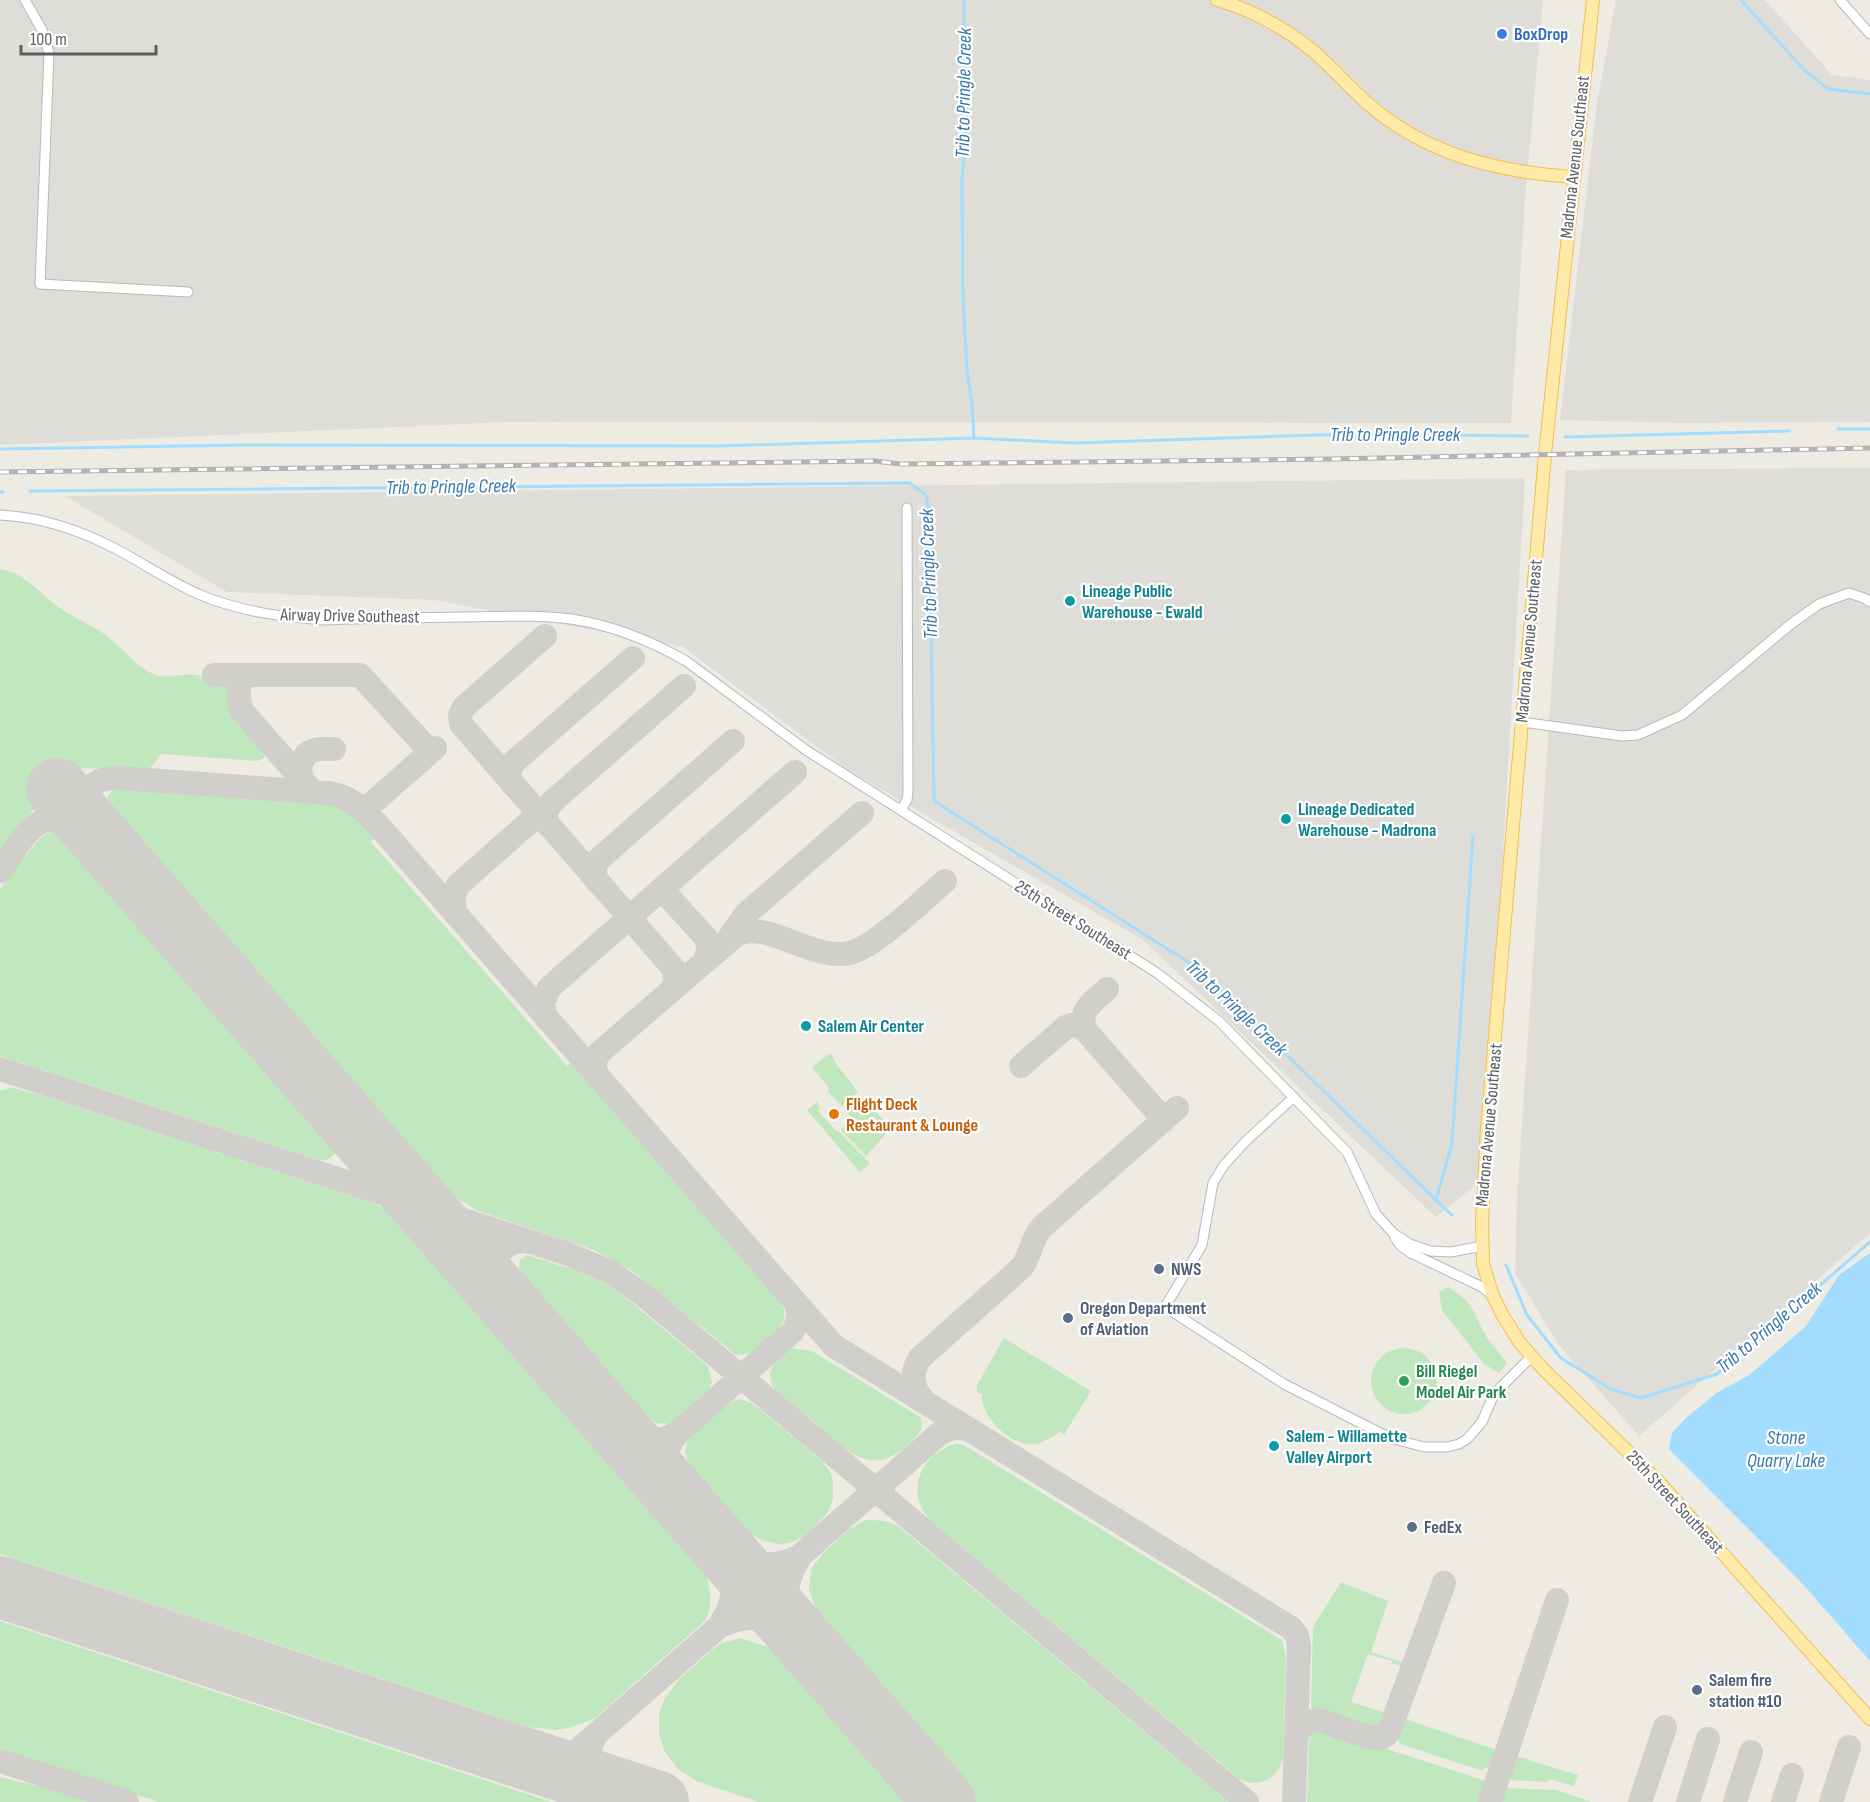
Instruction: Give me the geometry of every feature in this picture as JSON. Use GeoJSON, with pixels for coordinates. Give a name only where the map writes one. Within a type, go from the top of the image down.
{"type":"FeatureCollection","features":[{"type":"Feature","properties":{"kind":"main road"},"geometry":{"type":"LineString","coordinates":[[1221,0],[1290,34],[1315,52],[1367,103],[1425,142],[1457,157],[1498,168],[1573,177]]}},
{"type":"Feature","properties":{"kind":"main road","name":"Madrona Avenue Southeast"},"geometry":{"type":"LineString","coordinates":[[1487,1282],[1482,1246],[1487,1130],[1544,465],[1593,0]]}},
{"type":"Feature","properties":{"kind":"main road","name":"25th Street Southeast"},"geometry":{"type":"LineString","coordinates":[[1487,1282],[1510,1328],[1543,1370],[1658,1481],[1870,1719]]}},
{"type":"Feature","properties":{"kind":"street"},"geometry":{"type":"LineString","coordinates":[[25,0],[42,30],[49,53],[40,284],[188,292]]}},
{"type":"Feature","properties":{"kind":"street"},"geometry":{"type":"LineString","coordinates":[[1840,0],[1870,34]]}},
{"type":"Feature","properties":{"kind":"street"},"geometry":{"type":"LineString","coordinates":[[901,810],[907,800],[908,792],[907,508]]}},
{"type":"Feature","properties":{"kind":"street","name":"Airway Drive Southeast"},"geometry":{"type":"LineString","coordinates":[[0,515],[42,521],[79,532],[201,595],[240,609],[268,615],[325,620],[541,617],[573,620],[611,629]]}},
{"type":"Feature","properties":{"kind":"street"},"geometry":{"type":"LineString","coordinates":[[1522,722],[1622,736],[1638,735],[1682,715],[1791,624],[1819,604],[1849,593],[1870,602]]}},
{"type":"Feature","properties":{"kind":"street","name":"25th Street Southeast"},"geometry":{"type":"LineString","coordinates":[[611,629],[660,646],[686,661],[797,744],[1157,973],[1200,1005],[1235,1036],[1347,1152],[1376,1214],[1393,1233],[1410,1244],[1431,1251],[1451,1252],[1482,1246]]}},
{"type":"Feature","properties":{"kind":"street"},"geometry":{"type":"LineString","coordinates":[[1294,1097],[1246,1141],[1224,1165],[1213,1183],[1202,1245],[1165,1307],[1284,1384],[1390,1438],[1424,1447],[1447,1447],[1467,1439],[1482,1422],[1494,1394],[1532,1356]]}},
{"type":"Feature","properties":{"kind":"street"},"geometry":{"type":"LineString","coordinates":[[1393,1233],[1397,1242],[1406,1249],[1482,1287],[1493,1296]]}},
{"type":"Feature","properties":{"kind":"shaded area"},"geometry":{"type":"Polygon","coordinates":[[[0,0],[1543,0],[1525,200],[1511,423],[507,422],[0,445],[0,0]]]}},
{"type":"Feature","properties":{"kind":"shaded area"},"geometry":{"type":"Polygon","coordinates":[[[1616,0],[1765,0],[1832,75],[1870,80],[1870,422],[1677,423],[1560,420],[1597,103],[1616,0]]]}},
{"type":"Feature","properties":{"kind":"shaded area"},"geometry":{"type":"Polygon","coordinates":[[[1870,468],[1870,1233],[1639,1436],[1558,1344],[1515,1273],[1517,1199],[1566,470],[1870,468]]]}},
{"type":"Feature","properties":{"kind":"shaded area"},"geometry":{"type":"Polygon","coordinates":[[[1525,478],[1484,1178],[1436,1217],[1143,940],[851,772],[683,647],[434,600],[227,592],[65,496],[1525,478]]]}},
{"type":"Feature","properties":{"kind":"green space"},"geometry":{"type":"Polygon","coordinates":[[[0,569],[17,574],[64,611],[106,635],[140,666],[153,674],[160,676],[197,675],[210,681],[227,682],[232,685],[235,688],[239,713],[266,746],[264,758],[257,761],[161,754],[149,770],[83,768],[34,809],[0,854],[0,569]]]}},
{"type":"Feature","properties":{"kind":"green space"},"geometry":{"type":"Polygon","coordinates":[[[122,789],[321,803],[338,807],[357,819],[375,838],[371,842],[567,1066],[571,1062],[783,1305],[785,1318],[777,1331],[750,1354],[736,1355],[631,1270],[594,1250],[478,1211],[429,1182],[109,817],[106,807],[107,797],[112,791],[122,789]]]}},
{"type":"Feature","properties":{"kind":"green space"},"geometry":{"type":"Polygon","coordinates":[[[52,830],[62,831],[71,837],[335,1138],[338,1147],[331,1157],[319,1160],[0,1056],[0,889],[39,839],[52,830]]]}},
{"type":"Feature","properties":{"kind":"green space"},"geometry":{"type":"Polygon","coordinates":[[[829,1054],[858,1092],[842,1106],[828,1092],[829,1088],[812,1067],[829,1054]]]}},
{"type":"Feature","properties":{"kind":"green space"},"geometry":{"type":"Polygon","coordinates":[[[11,1087],[369,1202],[394,1212],[409,1223],[697,1551],[710,1594],[709,1612],[705,1621],[594,1719],[556,1730],[529,1727],[0,1554],[0,1091],[11,1087]]]}},
{"type":"Feature","properties":{"kind":"green space"},"geometry":{"type":"Polygon","coordinates":[[[862,1097],[891,1128],[866,1156],[841,1130],[851,1117],[846,1111],[862,1097]]]}},
{"type":"Feature","properties":{"kind":"green space"},"geometry":{"type":"Polygon","coordinates":[[[817,1102],[820,1108],[817,1110],[870,1163],[860,1172],[807,1110],[817,1102]]]}},
{"type":"Feature","properties":{"kind":"green space"},"geometry":{"type":"Polygon","coordinates":[[[527,1255],[578,1271],[605,1283],[624,1296],[708,1366],[712,1383],[707,1394],[677,1420],[668,1424],[656,1423],[627,1408],[528,1294],[519,1267],[520,1260],[527,1255]]]}},
{"type":"Feature","properties":{"kind":"green space"},"geometry":{"type":"Polygon","coordinates":[[[1448,1287],[1464,1298],[1472,1308],[1486,1336],[1507,1363],[1499,1373],[1484,1364],[1442,1310],[1439,1292],[1448,1287]]]}},
{"type":"Feature","properties":{"kind":"green space"},"geometry":{"type":"Polygon","coordinates":[[[1004,1338],[1091,1391],[1064,1435],[1060,1431],[1042,1442],[1026,1443],[1016,1440],[999,1429],[986,1412],[982,1394],[977,1392],[977,1385],[1004,1338]]]}},
{"type":"Feature","properties":{"kind":"green space"},"geometry":{"type":"Polygon","coordinates":[[[791,1348],[812,1351],[920,1417],[922,1425],[918,1435],[895,1454],[882,1460],[870,1460],[848,1451],[773,1387],[771,1369],[777,1360],[791,1348]]]}},
{"type":"Feature","properties":{"kind":"green space","name":"Bill Riegel Model Air Park"},"geometry":{"type":"Polygon","coordinates":[[[1404,1348],[1417,1351],[1427,1358],[1434,1368],[1437,1381],[1434,1394],[1427,1404],[1417,1411],[1404,1414],[1391,1411],[1381,1404],[1374,1394],[1371,1381],[1374,1368],[1381,1358],[1391,1351],[1404,1348]]]}},
{"type":"Feature","properties":{"kind":"green space"},"geometry":{"type":"Polygon","coordinates":[[[739,1399],[752,1403],[823,1462],[831,1474],[833,1499],[827,1514],[806,1535],[790,1543],[778,1544],[764,1541],[728,1522],[695,1485],[685,1452],[687,1440],[727,1404],[739,1399]]]}},
{"type":"Feature","properties":{"kind":"green space"},"geometry":{"type":"Polygon","coordinates":[[[956,1444],[962,1444],[1282,1640],[1286,1657],[1283,1760],[1271,1778],[1252,1783],[1238,1778],[930,1520],[918,1498],[920,1475],[934,1456],[956,1444]]]}},
{"type":"Feature","properties":{"kind":"green space"},"geometry":{"type":"Polygon","coordinates":[[[866,1520],[886,1522],[903,1530],[1228,1802],[972,1802],[824,1633],[809,1590],[811,1569],[824,1552],[850,1529],[866,1520]]]}},
{"type":"Feature","properties":{"kind":"green space"},"geometry":{"type":"Polygon","coordinates":[[[1341,1582],[1388,1601],[1371,1652],[1405,1663],[1404,1667],[1368,1654],[1351,1702],[1389,1714],[1384,1728],[1378,1731],[1332,1718],[1311,1706],[1313,1627],[1341,1582]]]}},
{"type":"Feature","properties":{"kind":"green space"},"geometry":{"type":"Polygon","coordinates":[[[0,1621],[552,1802],[159,1802],[0,1749],[0,1621]]]}},
{"type":"Feature","properties":{"kind":"green space"},"geometry":{"type":"Polygon","coordinates":[[[740,1638],[767,1647],[793,1661],[917,1802],[759,1802],[696,1781],[678,1769],[664,1750],[659,1733],[659,1715],[664,1700],[679,1679],[719,1644],[740,1638]]]}},
{"type":"Feature","properties":{"kind":"green space"},"geometry":{"type":"Polygon","coordinates":[[[1402,1718],[1497,1750],[1491,1766],[1480,1770],[1400,1744],[1395,1736],[1402,1718]]]}},
{"type":"Feature","properties":{"kind":"green space"},"geometry":{"type":"Polygon","coordinates":[[[1319,1727],[1486,1781],[1478,1802],[1307,1802],[1309,1739],[1312,1732],[1319,1727]]]}},
{"type":"Feature","properties":{"kind":"green space"},"geometry":{"type":"Polygon","coordinates":[[[1516,1756],[1578,1775],[1574,1786],[1549,1779],[1547,1782],[1509,1780],[1516,1756]]]}},
{"type":"Feature","properties":{"kind":"green space"},"geometry":{"type":"Polygon","coordinates":[[[0,1777],[43,1787],[89,1802],[0,1802],[0,1777]]]}},
{"type":"Feature","properties":{"kind":"green space"},"geometry":{"type":"Polygon","coordinates":[[[1506,1788],[1556,1790],[1592,1802],[1502,1802],[1506,1788]]]}},
{"type":"Feature","properties":{"kind":"water","name":"Stone Quarry Lake"},"geometry":{"type":"Polygon","coordinates":[[[1870,1253],[1870,1661],[1800,1581],[1669,1449],[1672,1433],[1687,1417],[1718,1392],[1748,1376],[1806,1326],[1839,1275],[1870,1253]]]}},
{"type":"Feature","properties":{"kind":"waterway","name":"Trib to Pringle Creek"},"geometry":{"type":"LineString","coordinates":[[964,0],[964,74],[967,120],[962,181],[963,297],[974,438]]}},
{"type":"Feature","properties":{"kind":"waterway"},"geometry":{"type":"LineString","coordinates":[[1741,0],[1804,70],[1828,89],[1870,94]]}},
{"type":"Feature","properties":{"kind":"waterway","name":"Trib to Pringle Creek"},"geometry":{"type":"LineString","coordinates":[[1838,429],[1870,429]]}},
{"type":"Feature","properties":{"kind":"waterway","name":"Trib to Pringle Creek"},"geometry":{"type":"LineString","coordinates":[[1565,437],[1789,431]]}},
{"type":"Feature","properties":{"kind":"waterway","name":"Trib to Pringle Creek"},"geometry":{"type":"LineString","coordinates":[[0,449],[247,445],[720,446],[974,438],[1073,443],[1351,434],[1528,436]]}},
{"type":"Feature","properties":{"kind":"waterway","name":"Trib to Pringle Creek"},"geometry":{"type":"LineString","coordinates":[[30,491],[910,483],[926,495],[929,513],[934,801],[1196,967],[1436,1200]]}},
{"type":"Feature","properties":{"kind":"waterway","name":"Trib to Pringle Creek"},"geometry":{"type":"LineString","coordinates":[[1452,1215],[1436,1200],[1452,1143],[1473,836]]}},
{"type":"Feature","properties":{"kind":"waterway","name":"Trib to Pringle Creek"},"geometry":{"type":"LineString","coordinates":[[1506,1265],[1527,1315],[1561,1358],[1611,1389],[1641,1398],[1717,1374],[1870,1242]]}},
{"type":"Feature","properties":{"kind":"taxiway"},"geometry":{"type":"LineString","coordinates":[[545,636],[464,707],[460,715],[461,724],[674,969],[676,981],[672,989]]}},
{"type":"Feature","properties":{"kind":"taxiway"},"geometry":{"type":"LineString","coordinates":[[513,785],[510,773],[515,761],[633,658]]}},
{"type":"Feature","properties":{"kind":"taxiway"},"geometry":{"type":"LineString","coordinates":[[214,675],[360,675],[426,747],[427,752],[424,757]]}},
{"type":"Feature","properties":{"kind":"taxiway"},"geometry":{"type":"LineString","coordinates":[[247,675],[243,678],[240,687],[239,697],[242,711],[315,792]]}},
{"type":"Feature","properties":{"kind":"taxiway"},"geometry":{"type":"LineString","coordinates":[[548,825],[545,813],[552,802],[684,686]]}},
{"type":"Feature","properties":{"kind":"taxiway"},"geometry":{"type":"LineString","coordinates":[[597,881],[594,870],[598,860],[733,741]]}},
{"type":"Feature","properties":{"kind":"taxiway"},"geometry":{"type":"LineString","coordinates":[[371,818],[370,805],[435,748]]}},
{"type":"Feature","properties":{"kind":"taxiway"},"geometry":{"type":"LineString","coordinates":[[304,782],[300,768],[306,755],[317,749],[334,749]]}},
{"type":"Feature","properties":{"kind":"taxiway"},"geometry":{"type":"LineString","coordinates":[[656,894],[795,772]]}},
{"type":"Feature","properties":{"kind":"taxiway"},"geometry":{"type":"LineString","coordinates":[[0,871],[33,827],[53,818],[85,821],[85,803],[90,789],[100,780],[109,778],[328,793],[343,797],[356,805],[379,826],[834,1346],[1291,1628],[1297,1636],[1299,1646],[1294,1802]]}},
{"type":"Feature","properties":{"kind":"taxiway"},"geometry":{"type":"LineString","coordinates":[[456,914],[453,897],[458,885],[550,804]]}},
{"type":"Feature","properties":{"kind":"taxiway"},"geometry":{"type":"LineString","coordinates":[[729,938],[746,914],[862,813]]}},
{"type":"Feature","properties":{"kind":"taxiway"},"geometry":{"type":"LineString","coordinates":[[597,1075],[594,1063],[599,1053],[737,934],[750,931],[764,933],[824,952],[838,954],[853,952],[887,931],[945,881]]}},
{"type":"Feature","properties":{"kind":"taxiway"},"geometry":{"type":"LineString","coordinates":[[546,1018],[543,1003],[549,988],[656,894],[667,895],[706,938],[709,947],[705,960]]}},
{"type":"Feature","properties":{"kind":"taxiway"},"geometry":{"type":"LineString","coordinates":[[1085,1030],[1083,1023],[1085,1011],[1107,989]]}},
{"type":"Feature","properties":{"kind":"taxiway"},"geometry":{"type":"LineString","coordinates":[[1021,1066],[1066,1027],[1078,1026],[1085,1030],[1164,1120]]}},
{"type":"Feature","properties":{"kind":"taxiway"},"geometry":{"type":"LineString","coordinates":[[0,1069],[568,1254],[611,1272],[646,1297],[1247,1802]]}},
{"type":"Feature","properties":{"kind":"taxiway"},"geometry":{"type":"LineString","coordinates":[[926,1403],[918,1393],[914,1381],[915,1370],[920,1358],[1022,1267],[1042,1227],[1177,1108]]}},
{"type":"Feature","properties":{"kind":"taxiway"},"geometry":{"type":"LineString","coordinates":[[503,1298],[494,1280],[494,1261],[509,1245],[523,1241],[531,1242]]}},
{"type":"Feature","properties":{"kind":"taxiway"},"geometry":{"type":"LineString","coordinates":[[676,1495],[666,1470],[668,1447],[680,1431],[792,1332],[797,1324],[798,1316],[794,1300]]}},
{"type":"Feature","properties":{"kind":"taxiway"},"geometry":{"type":"LineString","coordinates":[[613,1423],[626,1434],[648,1441],[668,1437],[680,1431]]}},
{"type":"Feature","properties":{"kind":"taxiway"},"geometry":{"type":"LineString","coordinates":[[529,1760],[550,1762],[570,1757],[938,1435],[954,1428],[972,1431]]}},
{"type":"Feature","properties":{"kind":"taxiway"},"geometry":{"type":"LineString","coordinates":[[713,1538],[732,1554],[755,1563],[772,1564],[796,1558]]}},
{"type":"Feature","properties":{"kind":"taxiway"},"geometry":{"type":"LineString","coordinates":[[718,1545],[728,1563],[733,1583],[731,1602],[722,1621]]}},
{"type":"Feature","properties":{"kind":"taxiway"},"geometry":{"type":"LineString","coordinates":[[798,1560],[788,1582],[787,1605],[801,1638]]}},
{"type":"Feature","properties":{"kind":"taxiway"},"geometry":{"type":"LineString","coordinates":[[1296,1737],[1304,1724],[1319,1720],[1374,1738],[1386,1735],[1444,1583]]}},
{"type":"Feature","properties":{"kind":"taxiway"},"geometry":{"type":"LineString","coordinates":[[1490,1802],[1557,1600]]}},
{"type":"Feature","properties":{"kind":"taxiway"},"geometry":{"type":"LineString","coordinates":[[723,1625],[738,1619],[762,1618],[778,1623],[801,1638]]}},
{"type":"Feature","properties":{"kind":"taxiway"},"geometry":{"type":"LineString","coordinates":[[1640,1802],[1665,1727]]}},
{"type":"Feature","properties":{"kind":"taxiway"},"geometry":{"type":"LineString","coordinates":[[598,1732],[590,1749],[590,1763],[597,1775],[611,1787]]}},
{"type":"Feature","properties":{"kind":"taxiway"},"geometry":{"type":"LineString","coordinates":[[1688,1802],[1708,1739]]}},
{"type":"Feature","properties":{"kind":"taxiway"},"geometry":{"type":"LineString","coordinates":[[1831,1802],[1849,1747]]}},
{"type":"Feature","properties":{"kind":"taxiway"},"geometry":{"type":"LineString","coordinates":[[1735,1802],[1751,1752]]}},
{"type":"Feature","properties":{"kind":"taxiway"},"geometry":{"type":"LineString","coordinates":[[0,1761],[127,1802]]}},
{"type":"Feature","properties":{"kind":"taxiway"},"geometry":{"type":"LineString","coordinates":[[1783,1802],[1792,1775]]}},
{"type":"Feature","properties":{"kind":"runway"},"geometry":{"type":"LineString","coordinates":[[57,789],[945,1802]]}},
{"type":"Feature","properties":{"kind":"runway"},"geometry":{"type":"LineString","coordinates":[[0,1587],[658,1802]]}},
{"type":"Feature","properties":{"kind":"railway"},"geometry":{"type":"LineString","coordinates":[[0,472],[875,461],[900,464],[1331,459],[1870,448]]}},
{"type":"Feature","properties":{"kind":"place","name":"BoxDrop"},"geometry":{"type":"Point","coordinates":[1502,34]}},
{"type":"Feature","properties":{"kind":"place","name":"Lineage Public Warehouse - Ewald"},"geometry":{"type":"Point","coordinates":[1070,601]}},
{"type":"Feature","properties":{"kind":"place","name":"Lineage Dedicated Warehouse - Madrona"},"geometry":{"type":"Point","coordinates":[1286,819]}},
{"type":"Feature","properties":{"kind":"place","name":"Salem Air Center"},"geometry":{"type":"Point","coordinates":[806,1026]}},
{"type":"Feature","properties":{"kind":"place","name":"Flight Deck Restaurant & Lounge"},"geometry":{"type":"Point","coordinates":[834,1114]}},
{"type":"Feature","properties":{"kind":"place","name":"NWS"},"geometry":{"type":"Point","coordinates":[1159,1269]}},
{"type":"Feature","properties":{"kind":"place","name":"Oregon Department of Aviation"},"geometry":{"type":"Point","coordinates":[1068,1318]}},
{"type":"Feature","properties":{"kind":"place","name":"Bill Riegel Model Air Park"},"geometry":{"type":"Point","coordinates":[1404,1381]}},
{"type":"Feature","properties":{"kind":"place","name":"Salem - Willamette Valley Airport"},"geometry":{"type":"Point","coordinates":[1274,1446]}},
{"type":"Feature","properties":{"kind":"place","name":"FedEx"},"geometry":{"type":"Point","coordinates":[1412,1527]}},
{"type":"Feature","properties":{"kind":"place","name":"Salem fire station #10"},"geometry":{"type":"Point","coordinates":[1697,1690]}}]}
